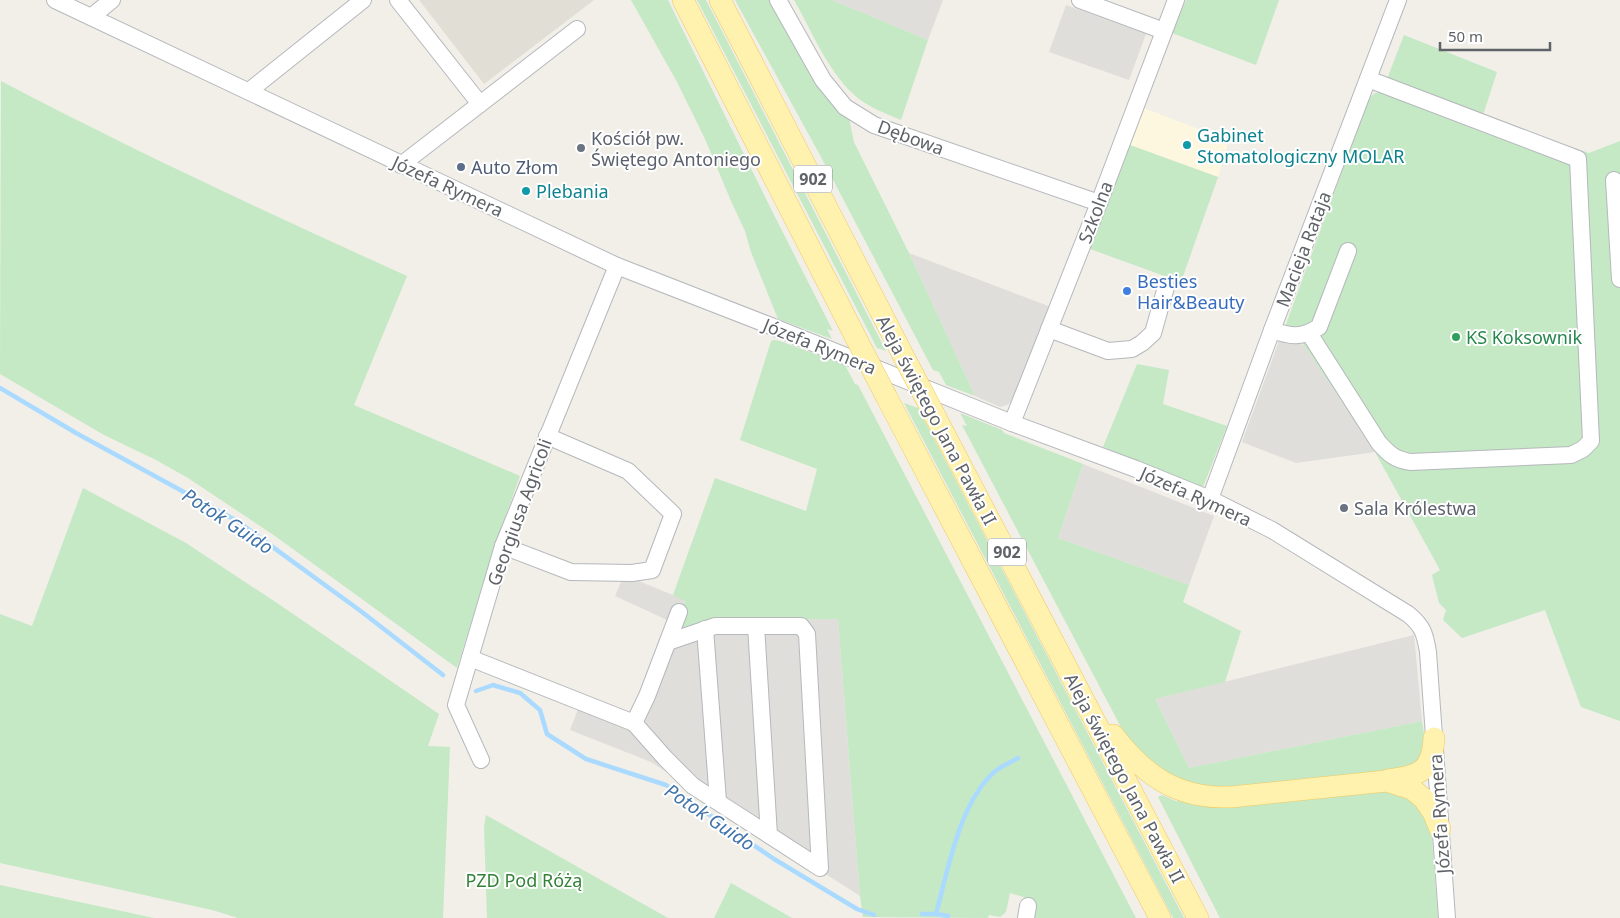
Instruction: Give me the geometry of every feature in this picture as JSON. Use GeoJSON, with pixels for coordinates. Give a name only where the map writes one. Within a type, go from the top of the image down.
{"type":"FeatureCollection","features":[{"type":"Feature","properties":{"kind":"main road","name":"Aleja świętego Jana Pawła II"},"geometry":{"type":"LineString","coordinates":[[683,0],[886,396],[1160,918]]}},
{"type":"Feature","properties":{"kind":"main road","name":"Aleja świętego Jana Pawła II"},"geometry":{"type":"LineString","coordinates":[[720,0],[905,359],[1198,918]]}},
{"type":"Feature","properties":{"kind":"main road"},"geometry":{"type":"LineString","coordinates":[[1080,691],[1114,737],[1139,765],[1169,786],[1186,793],[1210,797],[1231,797],[1405,778],[1425,768],[1433,751],[1434,738]]}},
{"type":"Feature","properties":{"kind":"main road"},"geometry":{"type":"LineString","coordinates":[[1386,780],[1412,789],[1424,799],[1434,812],[1440,829]]}},
{"type":"Feature","properties":{"kind":"street","name":"Józefa Rymera"},"geometry":{"type":"LineString","coordinates":[[55,0],[617,266],[1012,423],[1127,465],[1210,499],[1272,530],[1408,614],[1422,629],[1428,652],[1447,918]]}},
{"type":"Feature","properties":{"kind":"street"},"geometry":{"type":"LineString","coordinates":[[91,17],[112,0]]}},
{"type":"Feature","properties":{"kind":"street"},"geometry":{"type":"LineString","coordinates":[[249,91],[363,0]]}},
{"type":"Feature","properties":{"kind":"street"},"geometry":{"type":"LineString","coordinates":[[398,0],[480,104]]}},
{"type":"Feature","properties":{"kind":"street","name":"Dębowa"},"geometry":{"type":"LineString","coordinates":[[778,0],[823,80],[845,107],[874,125],[1099,203]]}},
{"type":"Feature","properties":{"kind":"street"},"geometry":{"type":"LineString","coordinates":[[1080,0],[1104,4],[1164,31]]}},
{"type":"Feature","properties":{"kind":"street","name":"Szkolna"},"geometry":{"type":"LineString","coordinates":[[1012,423],[1099,203],[1176,0]]}},
{"type":"Feature","properties":{"kind":"street","name":"Macieja Rataja"},"geometry":{"type":"LineString","coordinates":[[1210,499],[1272,330],[1398,0]]}},
{"type":"Feature","properties":{"kind":"street"},"geometry":{"type":"LineString","coordinates":[[401,165],[577,29]]}},
{"type":"Feature","properties":{"kind":"street"},"geometry":{"type":"LineString","coordinates":[[1308,333],[1379,443],[1389,454],[1399,460],[1410,462],[1571,454],[1583,449],[1592,441],[1578,159],[1368,79]]}},
{"type":"Feature","properties":{"kind":"street"},"geometry":{"type":"LineString","coordinates":[[1614,180],[1620,279]]}},
{"type":"Feature","properties":{"kind":"street"},"geometry":{"type":"LineString","coordinates":[[1272,330],[1285,335],[1298,335],[1308,333],[1319,327],[1348,250]]}},
{"type":"Feature","properties":{"kind":"street","name":"Georgiusa Agricoli"},"geometry":{"type":"LineString","coordinates":[[481,760],[456,705],[502,546],[617,266]]}},
{"type":"Feature","properties":{"kind":"street"},"geometry":{"type":"LineString","coordinates":[[1049,330],[1108,351],[1132,348],[1142,343],[1153,333],[1166,287]]}},
{"type":"Feature","properties":{"kind":"street"},"geometry":{"type":"LineString","coordinates":[[502,546],[571,572],[632,573],[652,570],[673,514],[628,471],[547,436]]}},
{"type":"Feature","properties":{"kind":"street"},"geometry":{"type":"LineString","coordinates":[[634,722],[648,696],[678,612]]}},
{"type":"Feature","properties":{"kind":"street"},"geometry":{"type":"LineString","coordinates":[[470,658],[634,722],[665,758],[693,786],[820,868],[807,634],[801,626],[715,626],[668,642]]}},
{"type":"Feature","properties":{"kind":"street"},"geometry":{"type":"LineString","coordinates":[[756,626],[769,835]]}},
{"type":"Feature","properties":{"kind":"street"},"geometry":{"type":"LineString","coordinates":[[705,629],[718,801]]}},
{"type":"Feature","properties":{"kind":"shaded area"},"geometry":{"type":"Polygon","coordinates":[[[419,0],[594,0],[484,84],[419,0]]]}},
{"type":"Feature","properties":{"kind":"shaded area"},"geometry":{"type":"Polygon","coordinates":[[[832,0],[943,0],[928,40],[832,0]]]}},
{"type":"Feature","properties":{"kind":"shaded area"},"geometry":{"type":"Polygon","coordinates":[[[1066,5],[1146,34],[1129,80],[1049,52],[1066,5]]]}},
{"type":"Feature","properties":{"kind":"shaded area"},"geometry":{"type":"Polygon","coordinates":[[[1144,108],[1229,141],[1218,177],[1130,145],[1144,108]]]}},
{"type":"Feature","properties":{"kind":"shaded area"},"geometry":{"type":"Polygon","coordinates":[[[909,253],[1051,307],[1016,398],[1007,405],[1000,407],[975,396],[909,253]]]}},
{"type":"Feature","properties":{"kind":"shaded area"},"geometry":{"type":"Polygon","coordinates":[[[1279,341],[1304,345],[1375,452],[1296,463],[1242,442],[1279,341]]]}},
{"type":"Feature","properties":{"kind":"shaded area"},"geometry":{"type":"Polygon","coordinates":[[[1083,464],[1214,516],[1189,585],[1058,538],[1083,464]]]}},
{"type":"Feature","properties":{"kind":"shaded area"},"geometry":{"type":"Polygon","coordinates":[[[624,575],[685,600],[674,633],[735,620],[838,619],[860,896],[651,762],[570,730],[583,696],[633,715],[667,620],[615,596],[624,575]]]}},
{"type":"Feature","properties":{"kind":"shaded area"},"geometry":{"type":"Polygon","coordinates":[[[1414,635],[1422,721],[1189,768],[1155,699],[1414,635]]]}},
{"type":"Feature","properties":{"kind":"green space"},"geometry":{"type":"Polygon","coordinates":[[[631,0],[668,0],[833,331],[827,329],[832,339],[778,319],[751,252],[745,231],[705,139],[677,82],[631,0]]]}},
{"type":"Feature","properties":{"kind":"green space"},"geometry":{"type":"Polygon","coordinates":[[[697,0],[706,0],[886,351],[877,348],[697,0]]]}},
{"type":"Feature","properties":{"kind":"green space"},"geometry":{"type":"Polygon","coordinates":[[[735,0],[772,0],[821,90],[833,105],[849,118],[854,142],[909,253],[975,396],[946,385],[939,372],[933,370],[821,157],[735,0]]]}},
{"type":"Feature","properties":{"kind":"green space"},"geometry":{"type":"Polygon","coordinates":[[[794,0],[832,0],[928,40],[901,120],[879,111],[859,99],[848,89],[830,66],[794,0]]]}},
{"type":"Feature","properties":{"kind":"green space"},"geometry":{"type":"Polygon","coordinates":[[[1186,0],[1279,0],[1256,65],[1172,33],[1186,0]]]}},
{"type":"Feature","properties":{"kind":"green space","name":"KS Koksownik"},"geometry":{"type":"Polygon","coordinates":[[[1404,35],[1497,72],[1483,115],[1589,153],[1620,141],[1620,721],[1581,707],[1545,610],[1462,638],[1443,620],[1446,610],[1439,603],[1432,575],[1440,570],[1375,452],[1294,330],[1289,329],[1286,324],[1369,98],[1375,93],[1382,92],[1404,35]]]}},
{"type":"Feature","properties":{"kind":"green space"},"geometry":{"type":"Polygon","coordinates":[[[1,81],[202,182],[407,276],[354,405],[520,476],[494,548],[457,668],[275,536],[188,478],[104,435],[0,374],[1,81]]]}},
{"type":"Feature","properties":{"kind":"green space"},"geometry":{"type":"Polygon","coordinates":[[[1130,145],[1218,177],[1181,282],[1090,249],[1130,145]]]}},
{"type":"Feature","properties":{"kind":"green space"},"geometry":{"type":"Polygon","coordinates":[[[774,340],[845,365],[855,384],[858,385],[1136,918],[1031,918],[1033,900],[1010,893],[1006,912],[1000,917],[989,915],[988,918],[863,917],[838,619],[735,620],[674,633],[685,601],[673,595],[715,478],[806,511],[817,469],[740,440],[771,341],[774,340]]]}},
{"type":"Feature","properties":{"kind":"green space"},"geometry":{"type":"Polygon","coordinates":[[[1137,364],[1169,370],[1163,404],[1227,426],[1203,487],[1103,447],[1137,364]]]}},
{"type":"Feature","properties":{"kind":"green space"},"geometry":{"type":"Polygon","coordinates":[[[904,403],[918,408],[1184,918],[1173,918],[904,403]]]}},
{"type":"Feature","properties":{"kind":"green space"},"geometry":{"type":"Polygon","coordinates":[[[960,413],[1002,430],[1004,433],[1083,464],[1058,538],[1189,585],[1183,602],[1241,631],[1225,682],[1155,699],[1189,768],[1422,721],[1426,748],[1418,767],[1231,791],[1165,778],[1124,733],[962,425],[967,426],[960,413]]]}},
{"type":"Feature","properties":{"kind":"green space"},"geometry":{"type":"Polygon","coordinates":[[[83,488],[186,543],[439,714],[428,746],[450,747],[443,918],[238,918],[212,910],[0,863],[0,614],[32,626],[83,488]]]}},
{"type":"Feature","properties":{"kind":"green space"},"geometry":{"type":"Polygon","coordinates":[[[1373,786],[1411,793],[1431,827],[1438,918],[1220,918],[1158,797],[1162,795],[1178,802],[1172,793],[1373,786]]]}},
{"type":"Feature","properties":{"kind":"green space","name":"PZD Pod Różą"},"geometry":{"type":"Polygon","coordinates":[[[486,815],[668,918],[487,918],[484,827],[486,815]]]}},
{"type":"Feature","properties":{"kind":"green space"},"geometry":{"type":"Polygon","coordinates":[[[731,883],[792,918],[714,918],[731,883]]]}},
{"type":"Feature","properties":{"kind":"green space"},"geometry":{"type":"Polygon","coordinates":[[[0,885],[154,918],[0,918],[0,885]]]}},
{"type":"Feature","properties":{"kind":"waterway","name":"Potok Guido"},"geometry":{"type":"LineString","coordinates":[[0,388],[76,433],[237,521],[362,612],[443,675]]}},
{"type":"Feature","properties":{"kind":"waterway","name":"Potok Guido"},"geometry":{"type":"LineString","coordinates":[[476,691],[493,685],[520,693],[540,710],[547,734],[586,759],[666,785],[774,859],[857,909],[874,915]]}},
{"type":"Feature","properties":{"kind":"waterway"},"geometry":{"type":"LineString","coordinates":[[936,914],[957,836],[974,798],[985,782],[998,769],[1018,758]]}},
{"type":"Feature","properties":{"kind":"waterway","name":"Potok Guido"},"geometry":{"type":"LineString","coordinates":[[922,914],[948,916]]}},
{"type":"Feature","properties":{"kind":"place","name":"Gabinet Stomatologiczny MOLAR"},"geometry":{"type":"Point","coordinates":[1187,145]}},
{"type":"Feature","properties":{"kind":"place","name":"Kościół pw. Świętego Antoniego"},"geometry":{"type":"Point","coordinates":[581,148]}},
{"type":"Feature","properties":{"kind":"place","name":"Auto Złom"},"geometry":{"type":"Point","coordinates":[461,167]}},
{"type":"Feature","properties":{"kind":"place","name":"Plebania"},"geometry":{"type":"Point","coordinates":[526,191]}},
{"type":"Feature","properties":{"kind":"place","name":"Besties Hair&Beauty"},"geometry":{"type":"Point","coordinates":[1127,291]}},
{"type":"Feature","properties":{"kind":"place","name":"KS Koksownik"},"geometry":{"type":"Point","coordinates":[1456,337]}},
{"type":"Feature","properties":{"kind":"place","name":"Sala Królestwa"},"geometry":{"type":"Point","coordinates":[1344,508]}}]}
